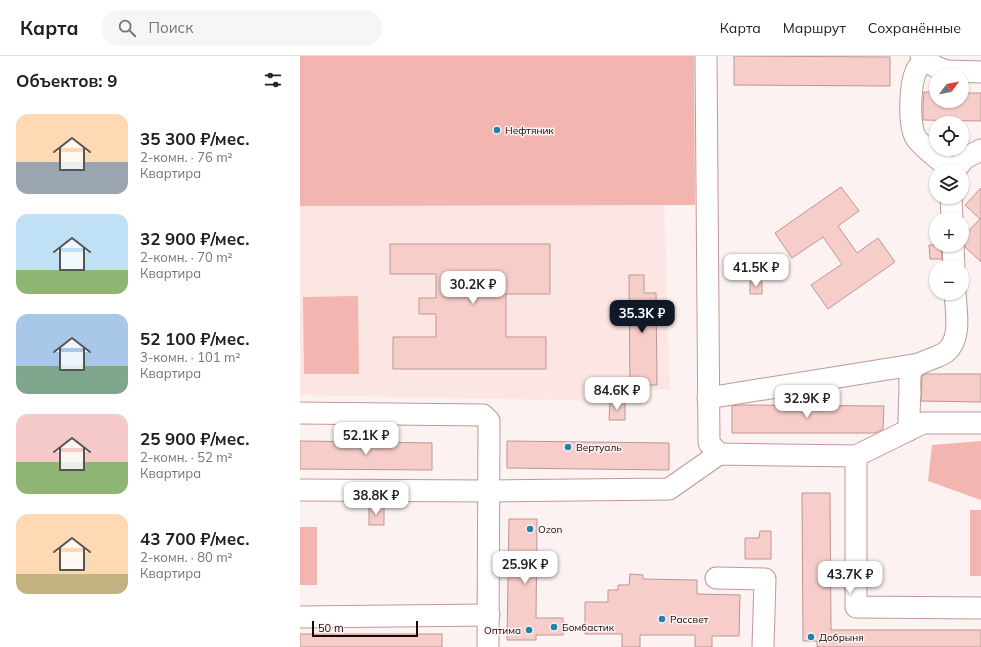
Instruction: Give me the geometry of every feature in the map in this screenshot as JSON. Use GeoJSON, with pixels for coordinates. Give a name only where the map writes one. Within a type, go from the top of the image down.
{"type":"FeatureCollection","features":[{"type":"Feature","properties":{"kind":"lane"},"geometry":{"type":"LineString","coordinates":[[706,56],[709,443],[719,454]]}},
{"type":"Feature","properties":{"kind":"lane"},"geometry":{"type":"LineString","coordinates":[[945,164],[926,148],[916,137],[912,126],[911,88],[916,70],[923,58],[936,67],[947,71],[981,72]]}},
{"type":"Feature","properties":{"kind":"lane"},"geometry":{"type":"LineString","coordinates":[[960,164],[965,158],[981,150]]}},
{"type":"Feature","properties":{"kind":"lane"},"geometry":{"type":"LineString","coordinates":[[909,430],[911,372],[914,367],[919,364],[946,352],[952,345],[957,327],[955,300]]}},
{"type":"Feature","properties":{"kind":"lane"},"geometry":{"type":"LineString","coordinates":[[708,398],[919,364]]}},
{"type":"Feature","properties":{"kind":"lane"},"geometry":{"type":"LineString","coordinates":[[300,413],[483,415],[489,421],[488,647]]}},
{"type":"Feature","properties":{"kind":"lane"},"geometry":{"type":"LineString","coordinates":[[300,490],[489,491],[669,489],[719,454],[856,456],[923,423],[981,423]]}},
{"type":"Feature","properties":{"kind":"lane"},"geometry":{"type":"LineString","coordinates":[[856,456],[856,608],[981,608]]}},
{"type":"Feature","properties":{"kind":"lane"},"geometry":{"type":"LineString","coordinates":[[716,578],[765,579],[763,647]]}},
{"type":"Feature","properties":{"kind":"lane"},"geometry":{"type":"LineString","coordinates":[[300,617],[489,615]]}},
{"type":"Feature","properties":{"kind":"shaded area","name":"Нефтяник"},"geometry":{"type":"Polygon","coordinates":[[[300,56],[694,56],[695,205],[300,206],[300,56]]]}},
{"type":"Feature","properties":{"kind":"shaded area"},"geometry":{"type":"Polygon","coordinates":[[[664,205],[670,389],[606,392],[604,401],[300,395],[300,206],[664,205]]]}},
{"type":"Feature","properties":{"kind":"shaded area"},"geometry":{"type":"Polygon","coordinates":[[[358,296],[359,374],[304,374],[303,297],[358,296]]]}},
{"type":"Feature","properties":{"kind":"shaded area"},"geometry":{"type":"Polygon","coordinates":[[[981,441],[981,500],[928,481],[932,445],[981,441]]]}},
{"type":"Feature","properties":{"kind":"shaded area"},"geometry":{"type":"Polygon","coordinates":[[[970,510],[981,510],[981,576],[970,576],[970,510]]]}},
{"type":"Feature","properties":{"kind":"shaded area"},"geometry":{"type":"Polygon","coordinates":[[[300,527],[317,527],[317,585],[300,585],[300,527]]]}},
{"type":"Feature","properties":{"kind":"building"},"geometry":{"type":"Polygon","coordinates":[[[734,56],[890,57],[890,86],[734,85],[734,56]]]}},
{"type":"Feature","properties":{"kind":"building"},"geometry":{"type":"Polygon","coordinates":[[[924,92],[929,92],[929,108],[969,108],[969,93],[981,93],[981,121],[969,121],[969,116],[929,116],[929,120],[923,120],[924,92]]]}},
{"type":"Feature","properties":{"kind":"building"},"geometry":{"type":"Polygon","coordinates":[[[841,187],[859,211],[838,226],[857,253],[878,238],[895,262],[828,309],[811,285],[842,264],[823,237],[792,258],[775,233],[841,187]]]}},
{"type":"Feature","properties":{"kind":"building"},"geometry":{"type":"Polygon","coordinates":[[[981,188],[981,262],[969,251],[969,231],[980,219],[965,205],[969,204],[969,201],[981,188]]]}},
{"type":"Feature","properties":{"kind":"building"},"geometry":{"type":"Polygon","coordinates":[[[390,244],[550,244],[550,294],[506,294],[506,337],[546,337],[546,369],[393,369],[393,337],[436,337],[436,314],[419,314],[419,298],[436,298],[436,274],[390,274],[390,244]]]}},
{"type":"Feature","properties":{"kind":"building"},"geometry":{"type":"Polygon","coordinates":[[[930,252],[942,252],[942,259],[930,259],[930,252]]]}},
{"type":"Feature","properties":{"kind":"building"},"geometry":{"type":"Polygon","coordinates":[[[629,275],[644,275],[644,293],[656,293],[657,385],[630,385],[629,275]]]}},
{"type":"Feature","properties":{"kind":"building"},"geometry":{"type":"Polygon","coordinates":[[[750,282],[762,282],[762,294],[750,294],[750,282]]]}},
{"type":"Feature","properties":{"kind":"building"},"geometry":{"type":"Polygon","coordinates":[[[926,374],[981,374],[981,402],[921,401],[922,376],[926,374]]]}},
{"type":"Feature","properties":{"kind":"building"},"geometry":{"type":"Polygon","coordinates":[[[610,402],[625,402],[625,420],[609,420],[610,402]]]}},
{"type":"Feature","properties":{"kind":"building"},"geometry":{"type":"Polygon","coordinates":[[[732,406],[884,406],[883,429],[875,433],[732,433],[732,406]]]}},
{"type":"Feature","properties":{"kind":"building"},"geometry":{"type":"Polygon","coordinates":[[[300,441],[432,443],[432,470],[300,469],[300,441]]]}},
{"type":"Feature","properties":{"kind":"building"},"geometry":{"type":"Polygon","coordinates":[[[507,441],[669,443],[669,470],[507,468],[507,441]]]}},
{"type":"Feature","properties":{"kind":"building"},"geometry":{"type":"Polygon","coordinates":[[[802,493],[830,493],[831,630],[981,630],[981,647],[817,647],[817,641],[803,641],[802,493]]]}},
{"type":"Feature","properties":{"kind":"building"},"geometry":{"type":"Polygon","coordinates":[[[369,506],[384,506],[384,525],[369,525],[369,506]]]}},
{"type":"Feature","properties":{"kind":"building"},"geometry":{"type":"Polygon","coordinates":[[[509,519],[537,519],[536,618],[563,618],[563,635],[536,635],[536,640],[507,640],[509,519]]]}},
{"type":"Feature","properties":{"kind":"building"},"geometry":{"type":"Polygon","coordinates":[[[760,531],[771,531],[771,559],[745,559],[745,538],[759,538],[760,531]]]}},
{"type":"Feature","properties":{"kind":"building","name":"Рассвет"},"geometry":{"type":"Polygon","coordinates":[[[630,574],[643,575],[643,579],[697,580],[697,594],[740,595],[739,636],[712,636],[712,647],[695,647],[695,635],[640,635],[640,647],[622,647],[622,634],[585,634],[585,602],[608,602],[608,590],[618,590],[618,585],[629,585],[630,574]]]}},
{"type":"Feature","properties":{"kind":"building"},"geometry":{"type":"Polygon","coordinates":[[[300,634],[442,634],[442,647],[300,647],[300,634]]]}},
{"type":"Feature","properties":{"kind":"place","name":"Нефтяник"},"geometry":{"type":"Point","coordinates":[497,130]}},
{"type":"Feature","properties":{"kind":"place","name":"Вертуаль"},"geometry":{"type":"Point","coordinates":[568,447]}},
{"type":"Feature","properties":{"kind":"place","name":"Ozon"},"geometry":{"type":"Point","coordinates":[530,529]}},
{"type":"Feature","properties":{"kind":"place","name":"Рассвет"},"geometry":{"type":"Point","coordinates":[662,619]}},
{"type":"Feature","properties":{"kind":"place","name":"Бомбастик"},"geometry":{"type":"Point","coordinates":[554,627]}},
{"type":"Feature","properties":{"kind":"place","name":"Оптима"},"geometry":{"type":"Point","coordinates":[529,630]}},
{"type":"Feature","properties":{"kind":"place","name":"Добрыня"},"geometry":{"type":"Point","coordinates":[811,637]}}]}
